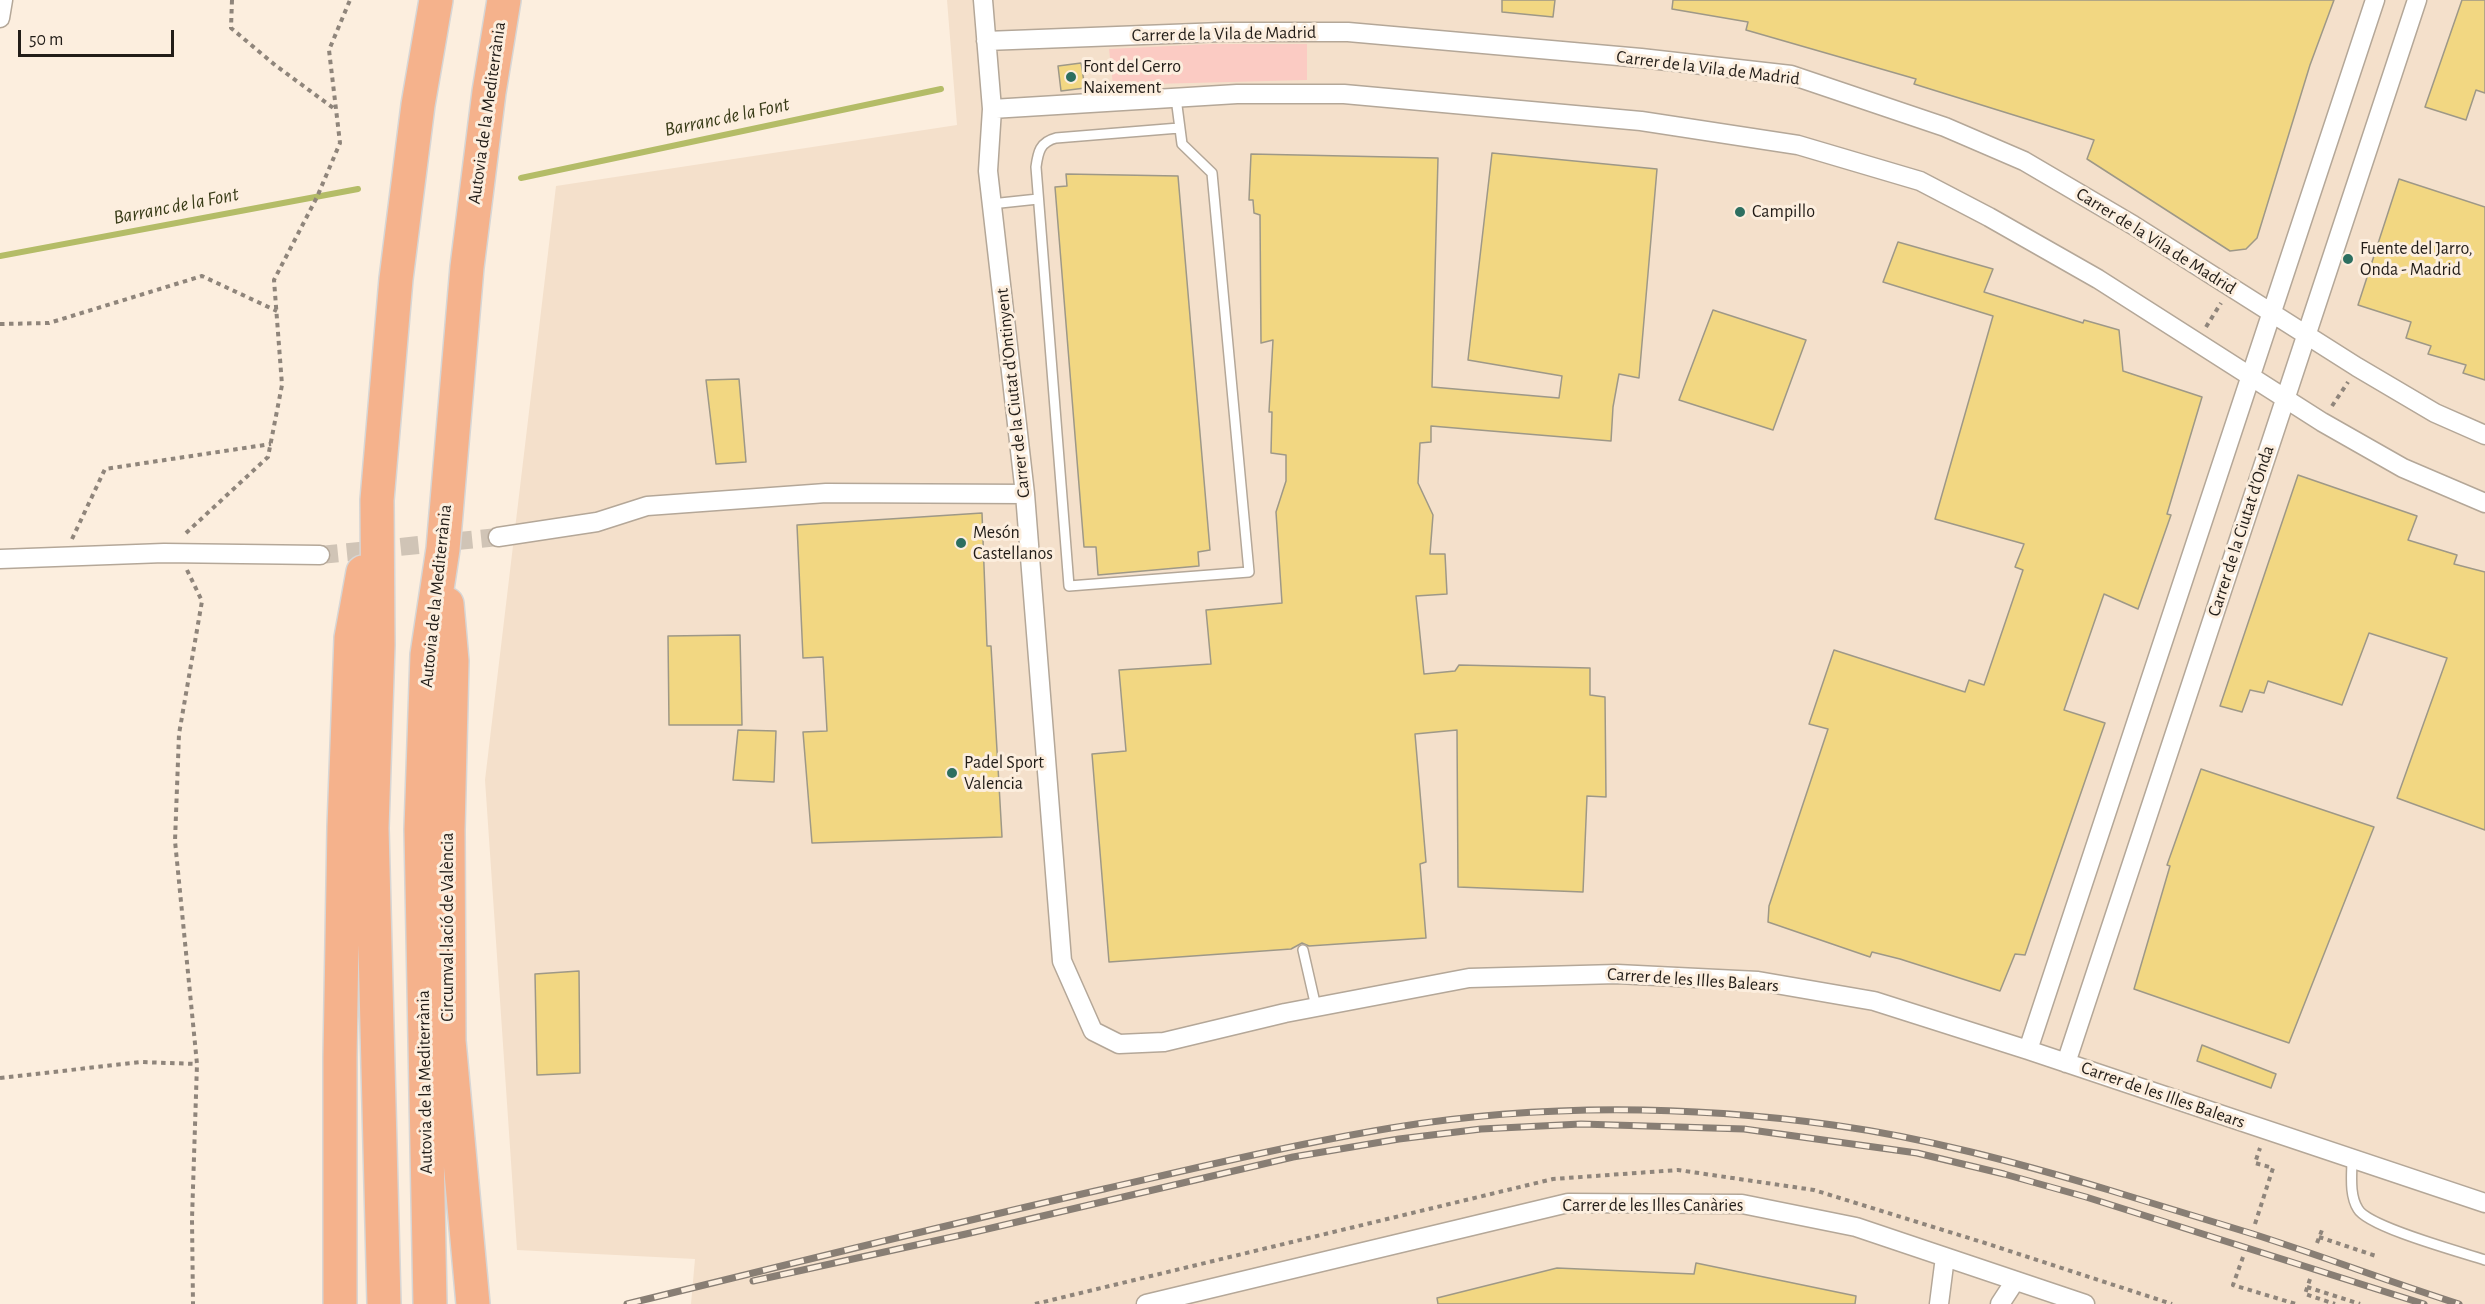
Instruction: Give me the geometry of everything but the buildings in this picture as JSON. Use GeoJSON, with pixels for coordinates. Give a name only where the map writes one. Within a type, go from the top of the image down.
{"type":"FeatureCollection","features":[{"type":"Feature","properties":{"kind":"highway"},"geometry":{"type":"LineString","coordinates":[[384,1304],[372,828],[378,645],[377,500],[396,279],[418,105],[436,0]]}},
{"type":"Feature","properties":{"kind":"highway","name":"Autovia de la Mediterrània"},"geometry":{"type":"LineString","coordinates":[[430,1304],[421,829],[427,655],[443,549],[467,267],[489,92],[504,0]]}},
{"type":"Feature","properties":{"kind":"highway"},"geometry":{"type":"LineString","coordinates":[[340,1298],[343,861],[351,638],[377,500]]}},
{"type":"Feature","properties":{"kind":"highway","name":"Circumval·lació de València"},"geometry":{"type":"LineString","coordinates":[[443,549],[452,661],[448,830],[449,1041],[473,1304]]}},
{"type":"Feature","properties":{"kind":"street"},"geometry":{"type":"LineString","coordinates":[[0,18],[3,0]]}},
{"type":"Feature","properties":{"kind":"street","name":"Carrer de la Ciutat d'Ontinyent"},"geometry":{"type":"LineString","coordinates":[[983,0],[992,109],[988,171],[1025,494],[1062,962],[1093,1031]]}},
{"type":"Feature","properties":{"kind":"street"},"geometry":{"type":"LineString","coordinates":[[2028,1050],[2375,0]]}},
{"type":"Feature","properties":{"kind":"street","name":"Carrer de la Ciutat d’Onda"},"geometry":{"type":"LineString","coordinates":[[2066,1063],[2417,0]]}},
{"type":"Feature","properties":{"kind":"street","name":"Carrer de la Vila de Madrid"},"geometry":{"type":"LineString","coordinates":[[986,41],[1221,32],[1348,32],[1641,58],[1791,75],[1945,128],[2024,161],[2133,225],[2357,368],[2435,413],[2485,435]]}},
{"type":"Feature","properties":{"kind":"street"},"geometry":{"type":"LineString","coordinates":[[992,109],[1237,93],[1344,94],[1641,121],[1798,145],[1930,186],[2098,279],[2322,422],[2403,468],[2485,503]]}},
{"type":"Feature","properties":{"kind":"street"},"geometry":{"type":"LineString","coordinates":[[498,537],[597,522],[647,506],[826,493],[1025,494]]}},
{"type":"Feature","properties":{"kind":"street"},"geometry":{"type":"LineString","coordinates":[[0,559],[172,553],[320,555]]}},
{"type":"Feature","properties":{"kind":"street","name":"Carrer de les Illes Balears"},"geometry":{"type":"LineString","coordinates":[[1093,1031],[1119,1044],[1164,1042],[1316,1007],[1469,978],[1617,974],[1758,981],[1874,1001],[2028,1050],[2485,1203]]}},
{"type":"Feature","properties":{"kind":"street","name":"Carrer de les Illes Canàries"},"geometry":{"type":"LineString","coordinates":[[1146,1304],[1568,1203],[1742,1204],[1856,1227],[2085,1304]]}},
{"type":"Feature","properties":{"kind":"street"},"geometry":{"type":"LineString","coordinates":[[1940,1304],[1945,1257]]}},
{"type":"Feature","properties":{"kind":"street"},"geometry":{"type":"LineString","coordinates":[[2000,1304],[2015,1281]]}},
{"type":"Feature","properties":{"kind":"lane"},"geometry":{"type":"LineString","coordinates":[[1176,98],[1182,144],[1212,172],[1249,572],[1069,586],[1038,199],[1036,167],[1038,150],[1046,141],[1056,138],[1179,128]]}},
{"type":"Feature","properties":{"kind":"lane"},"geometry":{"type":"LineString","coordinates":[[991,204],[1038,199]]}},
{"type":"Feature","properties":{"kind":"lane"},"geometry":{"type":"LineString","coordinates":[[1303,950],[1316,1007]]}},
{"type":"Feature","properties":{"kind":"lane"},"geometry":{"type":"LineString","coordinates":[[2352,1159],[2353,1196],[2358,1210],[2374,1222],[2485,1260]]}},
{"type":"Feature","properties":{"kind":"path"},"geometry":{"type":"LineString","coordinates":[[232,0],[231,28],[275,65],[337,111]]}},
{"type":"Feature","properties":{"kind":"path"},"geometry":{"type":"LineString","coordinates":[[193,1304],[192,1219],[197,1064],[175,841],[179,734],[202,601],[172,553],[268,457],[282,385],[274,280],[317,197],[340,142],[329,50],[350,0]]}},
{"type":"Feature","properties":{"kind":"path"},"geometry":{"type":"LineString","coordinates":[[0,324],[49,323],[202,276],[277,310]]}},
{"type":"Feature","properties":{"kind":"path"},"geometry":{"type":"LineString","coordinates":[[2197,342],[2230,287]]}},
{"type":"Feature","properties":{"kind":"path"},"geometry":{"type":"LineString","coordinates":[[2322,422],[2357,368]]}},
{"type":"Feature","properties":{"kind":"path"},"geometry":{"type":"LineString","coordinates":[[64,556],[105,469],[271,444]]}},
{"type":"Feature","properties":{"kind":"path"},"geometry":{"type":"LineString","coordinates":[[0,1078],[141,1062],[197,1064]]}},
{"type":"Feature","properties":{"kind":"path"},"geometry":{"type":"LineString","coordinates":[[2255,1224],[2273,1168],[2255,1163],[2266,1130]]}},
{"type":"Feature","properties":{"kind":"path"},"geometry":{"type":"LineString","coordinates":[[1035,1304],[1553,1179],[1678,1170],[1814,1190],[2172,1304]]}},
{"type":"Feature","properties":{"kind":"path"},"geometry":{"type":"LineString","coordinates":[[2317,1244],[2322,1230]]}},
{"type":"Feature","properties":{"kind":"path"},"geometry":{"type":"LineString","coordinates":[[2319,1237],[2376,1256],[2376,1259]]}},
{"type":"Feature","properties":{"kind":"path"},"geometry":{"type":"LineString","coordinates":[[2243,1257],[2233,1285],[2296,1304]]}},
{"type":"Feature","properties":{"kind":"path"},"geometry":{"type":"LineString","coordinates":[[2310,1279],[2305,1294],[2335,1304]]}},
{"type":"Feature","properties":{"kind":"path"},"geometry":{"type":"LineString","coordinates":[[2307,1287],[2360,1303]]}},
{"type":"Feature","properties":{"kind":"shaded area"},"geometry":{"type":"Polygon","coordinates":[[[947,0],[2485,0],[2485,1304],[691,1304],[695,1259],[517,1250],[485,780],[556,186],[957,125],[947,0]]]}},
{"type":"Feature","properties":{"kind":"shaded area"},"geometry":{"type":"Polygon","coordinates":[[[1211,44],[1307,44],[1307,80],[1113,85],[1109,49],[1211,44]]]}},
{"type":"Feature","properties":{"kind":"waterway","name":"Barranc de la Font"},"geometry":{"type":"LineString","coordinates":[[521,178],[941,89]]}},
{"type":"Feature","properties":{"kind":"waterway","name":"Barranc de la Font"},"geometry":{"type":"LineString","coordinates":[[0,256],[358,189]]}},
{"type":"Feature","properties":{"kind":"tunnel"},"geometry":{"type":"LineString","coordinates":[[320,555],[498,537]]}},
{"type":"Feature","properties":{"kind":"railway"},"geometry":{"type":"LineString","coordinates":[[627,1304],[985,1217],[1319,1141],[1446,1120],[1556,1111],[1612,1110],[1778,1118],[1868,1130],[1938,1144],[2041,1170],[2235,1228],[2459,1304]]}},
{"type":"Feature","properties":{"kind":"railway"},"geometry":{"type":"LineString","coordinates":[[753,1281],[966,1234],[1293,1157],[1399,1139],[1481,1129],[1581,1124],[1744,1129],[1917,1153],[2086,1197],[2424,1304]]}},
{"type":"Feature","properties":{"kind":"place","name":"Font del Gerro Naixement"},"geometry":{"type":"Point","coordinates":[1071,77]}},
{"type":"Feature","properties":{"kind":"place","name":"Campillo"},"geometry":{"type":"Point","coordinates":[1740,212]}},
{"type":"Feature","properties":{"kind":"place","name":"Fuente del Jarro, Onda - Madrid"},"geometry":{"type":"Point","coordinates":[2348,259]}},
{"type":"Feature","properties":{"kind":"place","name":"Mesón Castellanos"},"geometry":{"type":"Point","coordinates":[961,543]}},
{"type":"Feature","properties":{"kind":"place","name":"Padel Sport Valencia"},"geometry":{"type":"Point","coordinates":[952,773]}}]}
